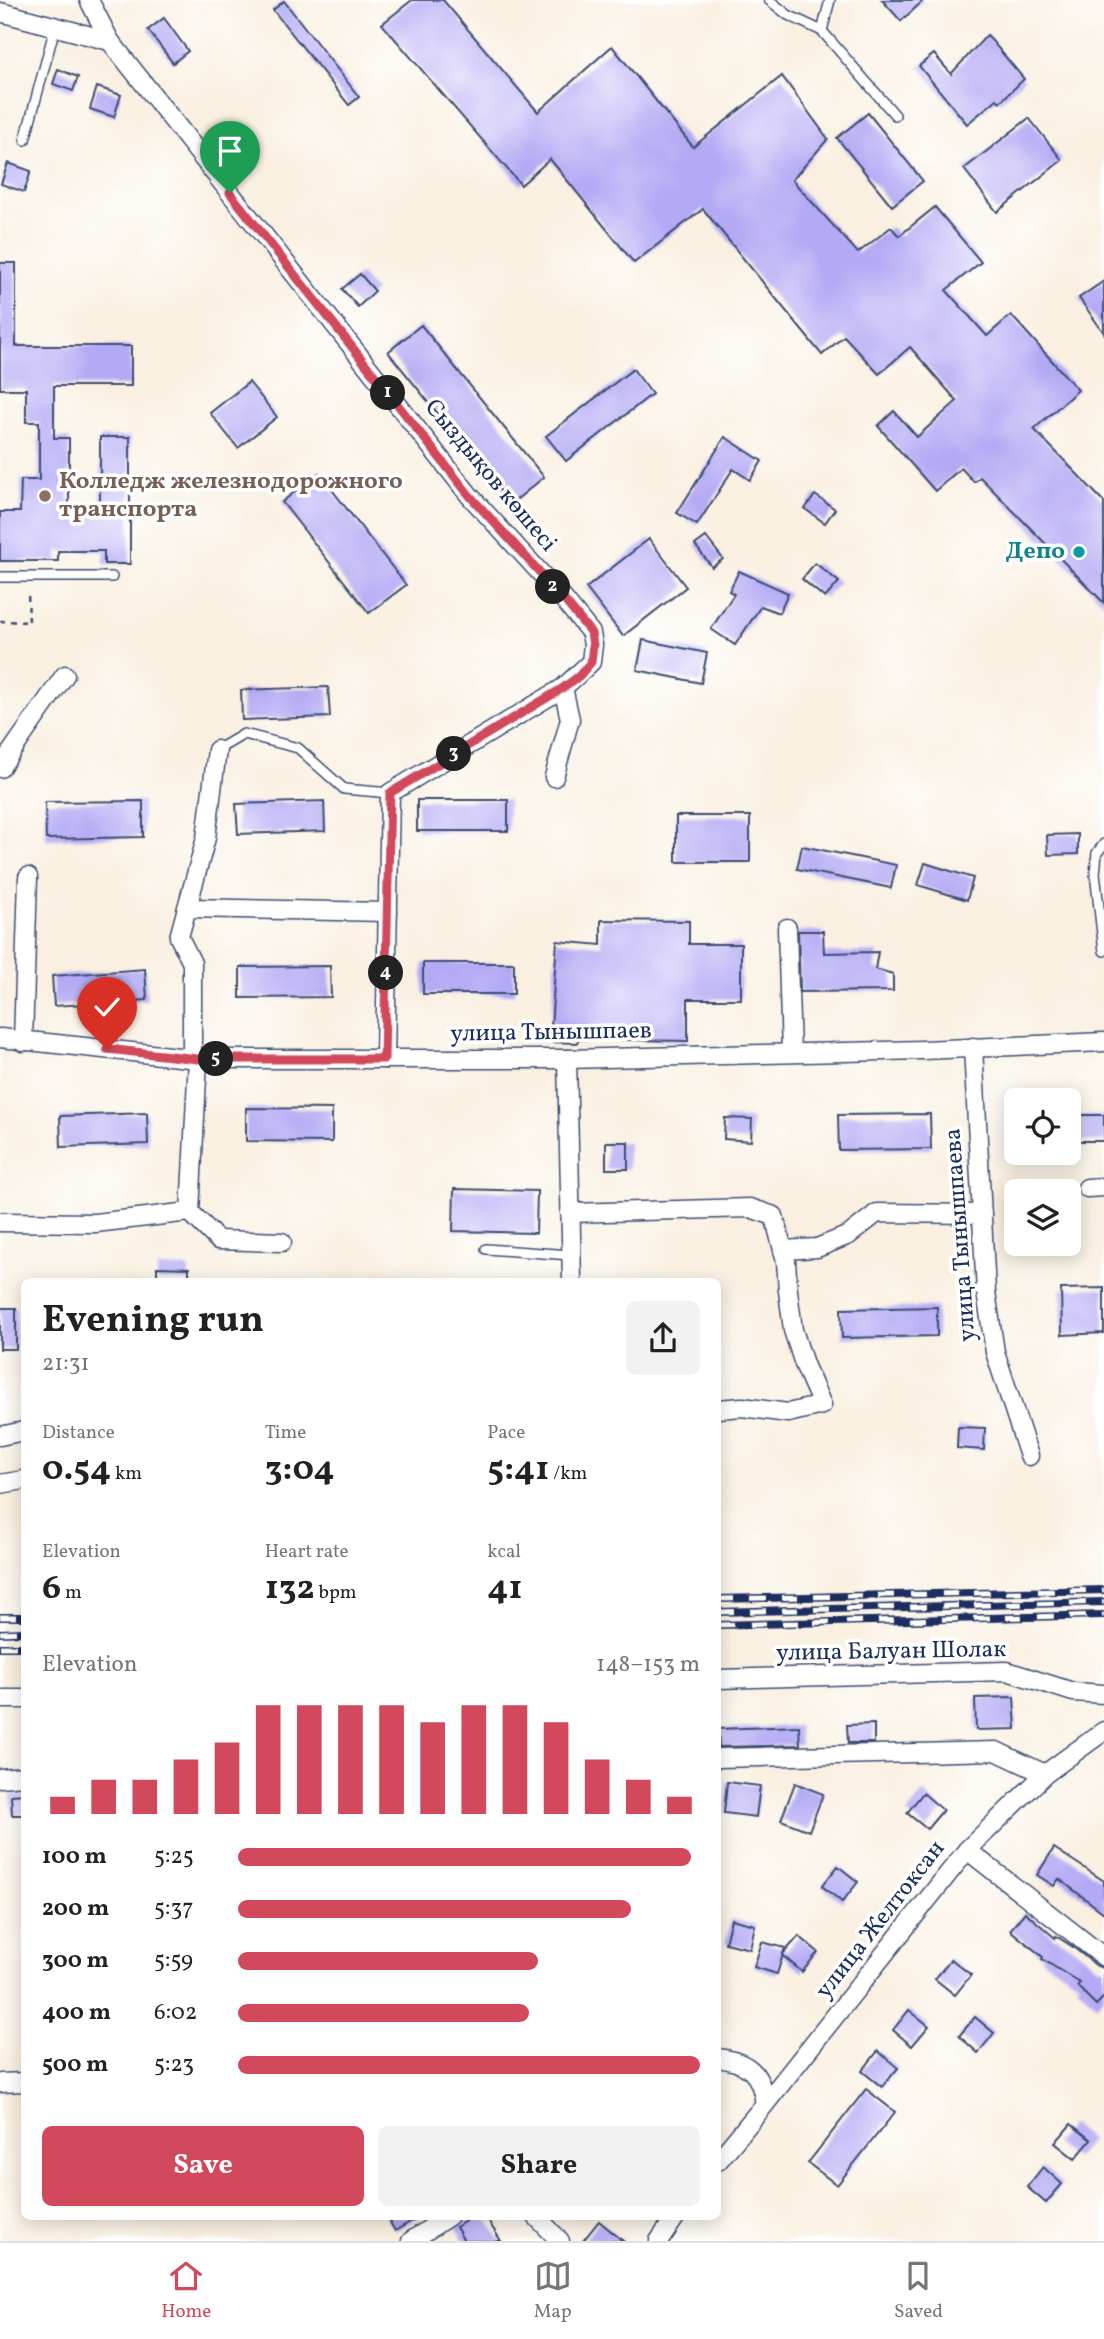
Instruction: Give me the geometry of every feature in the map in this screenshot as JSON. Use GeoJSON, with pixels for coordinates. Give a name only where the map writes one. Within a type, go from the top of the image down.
{"type":"FeatureCollection","features":[{"type":"Feature","properties":{"kind":"street","name":"Сыздықов көшесі"},"geometry":{"type":"LineString","coordinates":[[89,0],[110,41],[470,496],[556,590],[591,633],[591,662],[579,676],[390,793]]}},
{"type":"Feature","properties":{"kind":"street"},"geometry":{"type":"LineString","coordinates":[[0,12],[110,41]]}},
{"type":"Feature","properties":{"kind":"street"},"geometry":{"type":"LineString","coordinates":[[0,768],[65,675]]}},
{"type":"Feature","properties":{"kind":"street"},"geometry":{"type":"LineString","coordinates":[[554,777],[570,719],[563,688]]}},
{"type":"Feature","properties":{"kind":"street"},"geometry":{"type":"LineString","coordinates":[[217,750],[206,838],[179,937],[192,963],[195,1058],[190,1212],[218,1240],[282,1242]]}},
{"type":"Feature","properties":{"kind":"street"},"geometry":{"type":"LineString","coordinates":[[384,1059],[390,793]]}},
{"type":"Feature","properties":{"kind":"street"},"geometry":{"type":"LineString","coordinates":[[23,1042],[28,877]]}},
{"type":"Feature","properties":{"kind":"street"},"geometry":{"type":"LineString","coordinates":[[187,908],[388,912]]}},
{"type":"Feature","properties":{"kind":"street"},"geometry":{"type":"LineString","coordinates":[[787,928],[791,1052]]}},
{"type":"Feature","properties":{"kind":"street","name":"улица Тынышпаев"},"geometry":{"type":"LineString","coordinates":[[0,1038],[195,1058],[384,1059],[567,1059],[1104,1042]]}},
{"type":"Feature","properties":{"kind":"street","name":"улица Тынышпаева"},"geometry":{"type":"LineString","coordinates":[[973,1047],[986,1292],[995,1352],[1029,1456]]}},
{"type":"Feature","properties":{"kind":"street"},"geometry":{"type":"LineString","coordinates":[[567,1059],[572,1278]]}},
{"type":"Feature","properties":{"kind":"street"},"geometry":{"type":"LineString","coordinates":[[570,1213],[750,1208],[774,1216],[783,1250],[793,1330],[822,1405],[788,1413],[741,1407],[721,1409]]}},
{"type":"Feature","properties":{"kind":"street"},"geometry":{"type":"LineString","coordinates":[[0,1222],[95,1223],[190,1212]]}},
{"type":"Feature","properties":{"kind":"street"},"geometry":{"type":"LineString","coordinates":[[783,1250],[817,1248],[849,1235],[877,1213],[982,1214]]}},
{"type":"Feature","properties":{"kind":"street"},"geometry":{"type":"LineString","coordinates":[[0,1436],[21,1432]]}},
{"type":"Feature","properties":{"kind":"street"},"geometry":{"type":"LineString","coordinates":[[0,1484],[21,1480]]}},
{"type":"Feature","properties":{"kind":"street","name":"улица Балуан Шолак"},"geometry":{"type":"LineString","coordinates":[[721,1679],[1007,1671],[1073,1692],[1104,1694]]}},
{"type":"Feature","properties":{"kind":"street"},"geometry":{"type":"LineString","coordinates":[[0,1699],[21,1699]]}},
{"type":"Feature","properties":{"kind":"street","name":"улица Желтоксан"},"geometry":{"type":"LineString","coordinates":[[721,2157],[967,1850],[1045,1774],[1104,1731]]}},
{"type":"Feature","properties":{"kind":"street"},"geometry":{"type":"LineString","coordinates":[[721,1758],[996,1751],[1045,1774]]}},
{"type":"Feature","properties":{"kind":"street"},"geometry":{"type":"LineString","coordinates":[[0,1778],[21,1776]]}},
{"type":"Feature","properties":{"kind":"street"},"geometry":{"type":"LineString","coordinates":[[967,1850],[1104,1957]]}},
{"type":"Feature","properties":{"kind":"street"},"geometry":{"type":"LineString","coordinates":[[721,2058],[737,2060],[750,2069],[762,2085],[765,2104]]}},
{"type":"Feature","properties":{"kind":"street"},"geometry":{"type":"LineString","coordinates":[[0,2083],[21,2082]]}},
{"type":"Feature","properties":{"kind":"street"},"geometry":{"type":"LineString","coordinates":[[411,2241],[443,2220]]}},
{"type":"Feature","properties":{"kind":"street"},"geometry":{"type":"LineString","coordinates":[[540,2220],[560,2241]]}},
{"type":"Feature","properties":{"kind":"street"},"geometry":{"type":"LineString","coordinates":[[659,2241],[673,2220]]}},
{"type":"Feature","properties":{"kind":"lane"},"geometry":{"type":"LineString","coordinates":[[769,0],[788,15],[822,31],[895,116]]}},
{"type":"Feature","properties":{"kind":"lane"},"geometry":{"type":"LineString","coordinates":[[822,31],[830,0]]}},
{"type":"Feature","properties":{"kind":"lane"},"geometry":{"type":"LineString","coordinates":[[25,140],[55,27]]}},
{"type":"Feature","properties":{"kind":"lane"},"geometry":{"type":"LineString","coordinates":[[0,577],[112,577]]}},
{"type":"Feature","properties":{"kind":"lane"},"geometry":{"type":"LineString","coordinates":[[217,750],[244,734],[298,748],[344,789],[390,793]]}},
{"type":"Feature","properties":{"kind":"lane"},"geometry":{"type":"LineString","coordinates":[[1104,844],[1097,853],[1095,873],[1104,951]]}},
{"type":"Feature","properties":{"kind":"lane"},"geometry":{"type":"LineString","coordinates":[[486,1249],[571,1255]]}},
{"type":"Feature","properties":{"kind":"path"},"geometry":{"type":"LineString","coordinates":[[0,621],[29,622],[27,577]]}},
{"type":"Feature","properties":{"kind":"building"},"geometry":{"type":"Polygon","coordinates":[[[412,0],[443,0],[538,112],[612,46],[693,147],[782,76],[828,139],[792,180],[858,253],[891,227],[899,236],[935,207],[981,262],[946,290],[987,336],[1011,315],[1078,390],[1034,429],[1104,502],[1104,603],[980,477],[974,482],[961,468],[935,491],[878,426],[894,411],[917,437],[957,401],[910,347],[879,374],[844,336],[822,355],[703,209],[634,263],[550,159],[521,185],[382,24],[412,0]]]}},
{"type":"Feature","properties":{"kind":"building"},"geometry":{"type":"Polygon","coordinates":[[[882,0],[924,0],[901,21],[882,0]]]}},
{"type":"Feature","properties":{"kind":"building"},"geometry":{"type":"Polygon","coordinates":[[[284,1],[359,97],[349,105],[273,10],[284,1]]]}},
{"type":"Feature","properties":{"kind":"building"},"geometry":{"type":"Polygon","coordinates":[[[164,18],[188,51],[173,63],[148,30],[164,18]]]}},
{"type":"Feature","properties":{"kind":"building"},"geometry":{"type":"Polygon","coordinates":[[[987,35],[1024,79],[1000,102],[997,99],[967,124],[919,66],[934,54],[951,74],[987,35]]]}},
{"type":"Feature","properties":{"kind":"building"},"geometry":{"type":"Polygon","coordinates":[[[58,69],[78,77],[73,91],[53,84],[58,69]]]}},
{"type":"Feature","properties":{"kind":"building"},"geometry":{"type":"Polygon","coordinates":[[[97,87],[121,95],[114,117],[90,109],[97,87]]]}},
{"type":"Feature","properties":{"kind":"building"},"geometry":{"type":"Polygon","coordinates":[[[868,113],[923,181],[892,206],[837,138],[868,113]]]}},
{"type":"Feature","properties":{"kind":"building"},"geometry":{"type":"Polygon","coordinates":[[[1029,118],[1062,160],[997,212],[964,169],[1029,118]]]}},
{"type":"Feature","properties":{"kind":"building"},"geometry":{"type":"Polygon","coordinates":[[[8,163],[31,171],[24,192],[1,184],[8,163]]]}},
{"type":"Feature","properties":{"kind":"building"},"geometry":{"type":"Polygon","coordinates":[[[0,263],[16,263],[16,346],[131,346],[131,386],[54,386],[54,438],[69,438],[69,511],[100,512],[100,437],[130,437],[130,564],[104,564],[104,551],[58,551],[58,561],[0,561],[0,512],[20,512],[21,480],[39,480],[39,422],[26,422],[26,389],[0,389],[0,263]]]}},
{"type":"Feature","properties":{"kind":"building"},"geometry":{"type":"Polygon","coordinates":[[[360,274],[375,291],[358,307],[342,289],[360,274]]]}},
{"type":"Feature","properties":{"kind":"building"},"geometry":{"type":"Polygon","coordinates":[[[1104,281],[1104,333],[1079,298],[1104,281]]]}},
{"type":"Feature","properties":{"kind":"building"},"geometry":{"type":"Polygon","coordinates":[[[421,325],[544,477],[511,504],[388,352],[421,325]]]}},
{"type":"Feature","properties":{"kind":"building"},"geometry":{"type":"Polygon","coordinates":[[[633,369],[652,394],[566,461],[546,436],[633,369]]]}},
{"type":"Feature","properties":{"kind":"building"},"geometry":{"type":"Polygon","coordinates":[[[249,382],[277,417],[238,448],[210,413],[249,382]]]}},
{"type":"Feature","properties":{"kind":"building"},"geometry":{"type":"Polygon","coordinates":[[[725,437],[762,461],[750,480],[733,469],[697,525],[677,513],[725,437]]]}},
{"type":"Feature","properties":{"kind":"building"},"geometry":{"type":"Polygon","coordinates":[[[319,473],[406,585],[369,613],[282,502],[319,473]]]}},
{"type":"Feature","properties":{"kind":"building"},"geometry":{"type":"Polygon","coordinates":[[[815,495],[835,509],[825,523],[805,509],[815,495]]]}},
{"type":"Feature","properties":{"kind":"building"},"geometry":{"type":"Polygon","coordinates":[[[706,537],[723,559],[712,567],[695,545],[706,537]]]}},
{"type":"Feature","properties":{"kind":"building"},"geometry":{"type":"Polygon","coordinates":[[[649,539],[686,587],[623,636],[586,588],[649,539]]]}},
{"type":"Feature","properties":{"kind":"building"},"geometry":{"type":"Polygon","coordinates":[[[815,563],[839,582],[825,598],[802,579],[815,563]]]}},
{"type":"Feature","properties":{"kind":"building"},"geometry":{"type":"Polygon","coordinates":[[[739,571],[788,593],[779,613],[761,606],[735,645],[711,629],[734,594],[729,591],[739,571]]]}},
{"type":"Feature","properties":{"kind":"building"},"geometry":{"type":"Polygon","coordinates":[[[643,640],[707,653],[701,683],[637,670],[643,640]]]}},
{"type":"Feature","properties":{"kind":"building"},"geometry":{"type":"Polygon","coordinates":[[[328,687],[330,717],[242,720],[241,690],[328,687]]]}},
{"type":"Feature","properties":{"kind":"building"},"geometry":{"type":"Polygon","coordinates":[[[417,800],[508,800],[508,831],[417,831],[417,800]]]}},
{"type":"Feature","properties":{"kind":"building"},"geometry":{"type":"Polygon","coordinates":[[[143,801],[143,837],[46,839],[45,802],[143,801]]]}},
{"type":"Feature","properties":{"kind":"building"},"geometry":{"type":"Polygon","coordinates":[[[324,801],[325,831],[238,834],[236,804],[324,801]]]}},
{"type":"Feature","properties":{"kind":"building"},"geometry":{"type":"Polygon","coordinates":[[[676,816],[750,816],[750,862],[676,862],[676,816]]]}},
{"type":"Feature","properties":{"kind":"building"},"geometry":{"type":"Polygon","coordinates":[[[1078,834],[1078,854],[1048,855],[1047,835],[1078,834]]]}},
{"type":"Feature","properties":{"kind":"building"},"geometry":{"type":"Polygon","coordinates":[[[802,846],[896,865],[891,888],[797,869],[802,846]]]}},
{"type":"Feature","properties":{"kind":"building"},"geometry":{"type":"Polygon","coordinates":[[[925,863],[973,878],[967,900],[918,885],[925,863]]]}},
{"type":"Feature","properties":{"kind":"building"},"geometry":{"type":"Polygon","coordinates":[[[601,920],[689,921],[689,944],[741,944],[741,999],[688,999],[688,1041],[578,1039],[577,1043],[550,1042],[557,941],[601,945],[601,920]]]}},
{"type":"Feature","properties":{"kind":"building"},"geometry":{"type":"Polygon","coordinates":[[[798,931],[823,931],[824,953],[878,952],[875,969],[893,974],[893,991],[800,992],[798,931]]]}},
{"type":"Feature","properties":{"kind":"building"},"geometry":{"type":"Polygon","coordinates":[[[423,963],[514,963],[514,994],[423,994],[423,963]]]}},
{"type":"Feature","properties":{"kind":"building"},"geometry":{"type":"Polygon","coordinates":[[[330,966],[331,997],[240,998],[240,967],[330,966]]]}},
{"type":"Feature","properties":{"kind":"building"},"geometry":{"type":"Polygon","coordinates":[[[145,969],[147,1000],[54,1006],[52,976],[145,969]]]}},
{"type":"Feature","properties":{"kind":"building"},"geometry":{"type":"Polygon","coordinates":[[[246,1108],[332,1109],[332,1142],[246,1141],[246,1108]]]}},
{"type":"Feature","properties":{"kind":"building"},"geometry":{"type":"Polygon","coordinates":[[[147,1113],[148,1144],[61,1147],[60,1116],[147,1113]]]}},
{"type":"Feature","properties":{"kind":"building"},"geometry":{"type":"Polygon","coordinates":[[[930,1114],[931,1149],[839,1150],[838,1115],[930,1114]]]}},
{"type":"Feature","properties":{"kind":"building"},"geometry":{"type":"Polygon","coordinates":[[[1081,1115],[1104,1115],[1104,1141],[1081,1141],[1081,1115]]]}},
{"type":"Feature","properties":{"kind":"building"},"geometry":{"type":"Polygon","coordinates":[[[725,1118],[752,1119],[751,1141],[724,1139],[725,1118]]]}},
{"type":"Feature","properties":{"kind":"building"},"geometry":{"type":"Polygon","coordinates":[[[606,1142],[628,1142],[628,1169],[606,1169],[606,1142]]]}},
{"type":"Feature","properties":{"kind":"building"},"geometry":{"type":"Polygon","coordinates":[[[454,1189],[537,1191],[536,1233],[453,1231],[454,1189]]]}},
{"type":"Feature","properties":{"kind":"building"},"geometry":{"type":"Polygon","coordinates":[[[157,1267],[189,1268],[189,1278],[157,1278],[157,1267]]]}},
{"type":"Feature","properties":{"kind":"building"},"geometry":{"type":"Polygon","coordinates":[[[1104,1288],[1104,1333],[1062,1335],[1061,1289],[1104,1288]]]}},
{"type":"Feature","properties":{"kind":"building"},"geometry":{"type":"Polygon","coordinates":[[[937,1307],[937,1336],[842,1338],[841,1309],[937,1307]]]}},
{"type":"Feature","properties":{"kind":"building"},"geometry":{"type":"Polygon","coordinates":[[[0,1308],[16,1308],[16,1349],[0,1349],[0,1308]]]}},
{"type":"Feature","properties":{"kind":"building"},"geometry":{"type":"Polygon","coordinates":[[[958,1427],[985,1428],[984,1450],[957,1448],[958,1427]]]}},
{"type":"Feature","properties":{"kind":"building"},"geometry":{"type":"Polygon","coordinates":[[[1014,1697],[1016,1729],[976,1730],[975,1698],[1014,1697]]]}},
{"type":"Feature","properties":{"kind":"building"},"geometry":{"type":"Polygon","coordinates":[[[874,1724],[874,1743],[848,1743],[847,1725],[874,1724]]]}},
{"type":"Feature","properties":{"kind":"building"},"geometry":{"type":"Polygon","coordinates":[[[799,1726],[800,1745],[721,1747],[721,1729],[799,1726]]]}},
{"type":"Feature","properties":{"kind":"building"},"geometry":{"type":"Polygon","coordinates":[[[727,1782],[760,1786],[756,1817],[724,1813],[727,1782]]]}},
{"type":"Feature","properties":{"kind":"building"},"geometry":{"type":"Polygon","coordinates":[[[795,1783],[823,1794],[809,1831],[781,1820],[795,1783]]]}},
{"type":"Feature","properties":{"kind":"building"},"geometry":{"type":"Polygon","coordinates":[[[923,1793],[943,1810],[927,1829],[907,1813],[923,1793]]]}},
{"type":"Feature","properties":{"kind":"building"},"geometry":{"type":"Polygon","coordinates":[[[21,1794],[21,1815],[12,1815],[11,1795],[21,1794]]]}},
{"type":"Feature","properties":{"kind":"building"},"geometry":{"type":"Polygon","coordinates":[[[1054,1848],[1104,1881],[1104,1913],[1059,1879],[1054,1886],[1037,1875],[1054,1848]]]}},
{"type":"Feature","properties":{"kind":"building"},"geometry":{"type":"Polygon","coordinates":[[[838,1866],[858,1882],[842,1902],[822,1886],[838,1866]]]}},
{"type":"Feature","properties":{"kind":"building"},"geometry":{"type":"Polygon","coordinates":[[[1025,1912],[1055,1938],[1056,1936],[1097,1966],[1104,1968],[1104,1997],[1096,2005],[1077,1986],[1080,1983],[1042,1959],[1043,1957],[1010,1930],[1025,1912]]]}},
{"type":"Feature","properties":{"kind":"building"},"geometry":{"type":"Polygon","coordinates":[[[731,1919],[755,1925],[750,1949],[725,1943],[731,1919]]]}},
{"type":"Feature","properties":{"kind":"building"},"geometry":{"type":"Polygon","coordinates":[[[799,1936],[818,1952],[802,1972],[782,1955],[799,1936]]]}},
{"type":"Feature","properties":{"kind":"building"},"geometry":{"type":"Polygon","coordinates":[[[762,1942],[785,1948],[777,1974],[754,1967],[762,1942]]]}},
{"type":"Feature","properties":{"kind":"building"},"geometry":{"type":"Polygon","coordinates":[[[951,1959],[971,1975],[955,1995],[935,1979],[951,1959]]]}},
{"type":"Feature","properties":{"kind":"building"},"geometry":{"type":"Polygon","coordinates":[[[909,2010],[929,2026],[912,2046],[893,2030],[909,2010]]]}},
{"type":"Feature","properties":{"kind":"building"},"geometry":{"type":"Polygon","coordinates":[[[975,2017],[994,2033],[978,2053],[959,2036],[975,2017]]]}},
{"type":"Feature","properties":{"kind":"building"},"geometry":{"type":"Polygon","coordinates":[[[878,2051],[898,2068],[882,2087],[862,2071],[878,2051]]]}},
{"type":"Feature","properties":{"kind":"building"},"geometry":{"type":"Polygon","coordinates":[[[866,2089],[895,2112],[837,2185],[808,2163],[866,2089]]]}},
{"type":"Feature","properties":{"kind":"building"},"geometry":{"type":"Polygon","coordinates":[[[1071,2124],[1091,2140],[1075,2159],[1055,2143],[1071,2124]]]}},
{"type":"Feature","properties":{"kind":"building"},"geometry":{"type":"Polygon","coordinates":[[[1043,2167],[1062,2184],[1046,2203],[1027,2187],[1043,2167]]]}},
{"type":"Feature","properties":{"kind":"building"},"geometry":{"type":"Polygon","coordinates":[[[388,2220],[413,2220],[395,2231],[388,2220]]]}},
{"type":"Feature","properties":{"kind":"building"},"geometry":{"type":"Polygon","coordinates":[[[467,2220],[488,2220],[501,2241],[464,2241],[456,2227],[467,2220]]]}},
{"type":"Feature","properties":{"kind":"building"},"geometry":{"type":"Polygon","coordinates":[[[599,2221],[623,2241],[583,2241],[599,2221]]]}},
{"type":"Feature","properties":{"kind":"railway"},"geometry":{"type":"LineString","coordinates":[[721,1599],[1104,1590]]}},
{"type":"Feature","properties":{"kind":"railway"},"geometry":{"type":"LineString","coordinates":[[721,1612],[1104,1602]]}},
{"type":"Feature","properties":{"kind":"railway"},"geometry":{"type":"LineString","coordinates":[[721,1625],[1104,1615]]}},
{"type":"Feature","properties":{"kind":"railway"},"geometry":{"type":"LineString","coordinates":[[0,1617],[21,1617]]}},
{"type":"Feature","properties":{"kind":"railway"},"geometry":{"type":"LineString","coordinates":[[0,1633],[21,1632]]}},
{"type":"Feature","properties":{"kind":"railway"},"geometry":{"type":"LineString","coordinates":[[0,1647],[21,1647]]}},
{"type":"Feature","properties":{"kind":"place","name":"Колледж железнодорожного транспорта"},"geometry":{"type":"Point","coordinates":[45,496]}},
{"type":"Feature","properties":{"kind":"place","name":"Депо"},"geometry":{"type":"Point","coordinates":[1079,552]}},
{"type":"Feature","properties":{"kind":"route"},"geometry":{"type":"LineString","coordinates":[[107,1049],[198,1059],[384,1059],[390,793],[563,688],[591,662],[591,633],[556,590],[470,496],[230,193]]}}]}
